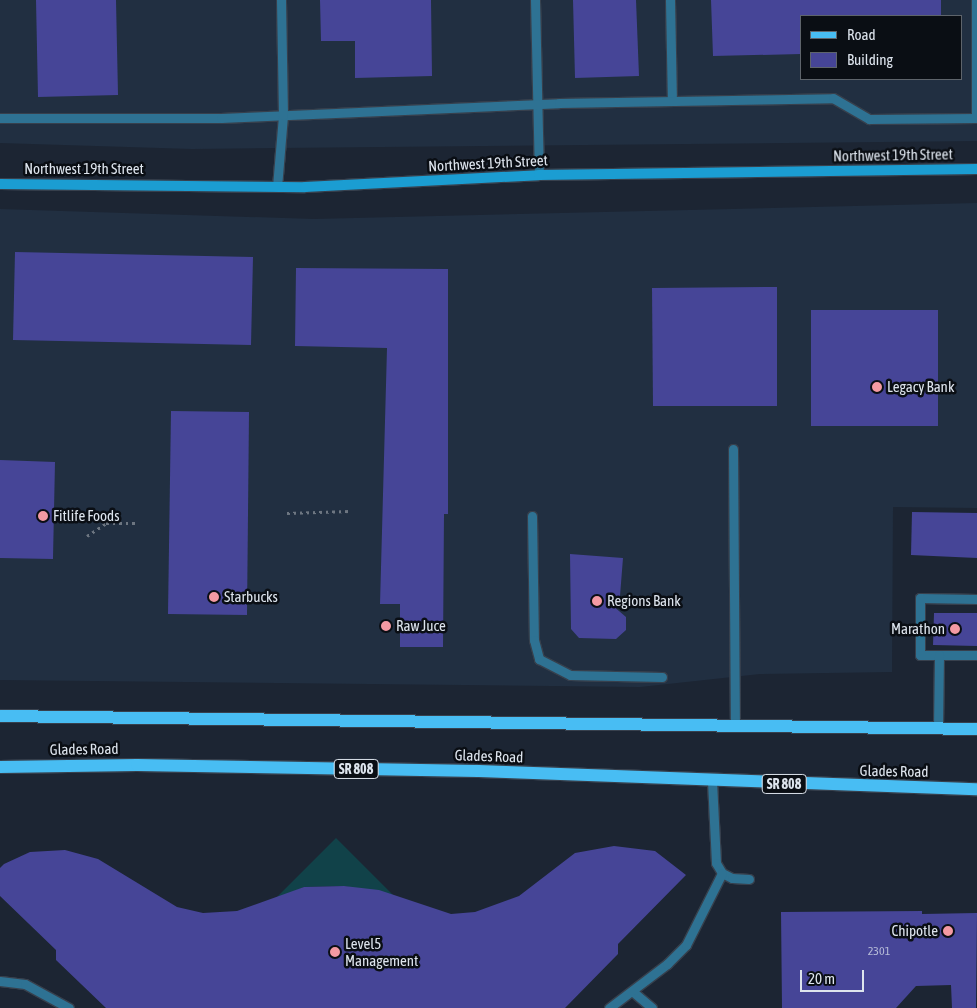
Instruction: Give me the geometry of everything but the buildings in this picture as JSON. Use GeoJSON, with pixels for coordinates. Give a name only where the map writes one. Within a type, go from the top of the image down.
{"type":"FeatureCollection","features":[{"type":"Feature","properties":{"kind":"main road","name":"Glades Road"},"geometry":{"type":"LineString","coordinates":[[0,716],[977,729]]}},
{"type":"Feature","properties":{"kind":"main road","name":"Glades Road"},"geometry":{"type":"LineString","coordinates":[[0,767],[137,765],[478,771],[712,781],[977,789]]}},
{"type":"Feature","properties":{"kind":"street","name":"Northwest 19th Street"},"geometry":{"type":"LineString","coordinates":[[0,184],[277,187],[539,175],[977,170]]}},
{"type":"Feature","properties":{"kind":"lane"},"geometry":{"type":"LineString","coordinates":[[277,187],[283,115],[282,0]]}},
{"type":"Feature","properties":{"kind":"lane"},"geometry":{"type":"LineString","coordinates":[[535,0],[539,175]]}},
{"type":"Feature","properties":{"kind":"lane"},"geometry":{"type":"LineString","coordinates":[[670,0],[672,101]]}},
{"type":"Feature","properties":{"kind":"lane"},"geometry":{"type":"LineString","coordinates":[[0,118],[283,115],[537,103],[834,98],[869,119],[976,118],[976,0]]}},
{"type":"Feature","properties":{"kind":"lane"},"geometry":{"type":"LineString","coordinates":[[733,449],[736,726]]}},
{"type":"Feature","properties":{"kind":"lane"},"geometry":{"type":"LineString","coordinates":[[532,516],[534,640],[539,659],[570,675],[662,677]]}},
{"type":"Feature","properties":{"kind":"lane"},"geometry":{"type":"LineString","coordinates":[[977,599],[920,598],[920,655],[977,656]]}},
{"type":"Feature","properties":{"kind":"lane"},"geometry":{"type":"LineString","coordinates":[[938,655],[938,728]]}},
{"type":"Feature","properties":{"kind":"lane"},"geometry":{"type":"LineString","coordinates":[[609,1008],[686,945],[722,873],[712,846],[712,781]]}},
{"type":"Feature","properties":{"kind":"lane"},"geometry":{"type":"LineString","coordinates":[[722,873],[749,879]]}},
{"type":"Feature","properties":{"kind":"lane"},"geometry":{"type":"LineString","coordinates":[[0,981],[25,984],[70,1008]]}},
{"type":"Feature","properties":{"kind":"lane"},"geometry":{"type":"LineString","coordinates":[[632,991],[652,1008]]}},
{"type":"Feature","properties":{"kind":"path"},"geometry":{"type":"LineString","coordinates":[[287,513],[350,511]]}},
{"type":"Feature","properties":{"kind":"path"},"geometry":{"type":"LineString","coordinates":[[87,536],[106,523],[136,523]]}},
{"type":"Feature","properties":{"kind":"shaded area"},"geometry":{"type":"Polygon","coordinates":[[[0,0],[977,0],[977,141],[192,149],[0,143],[0,0]]]}},
{"type":"Feature","properties":{"kind":"shaded area"},"geometry":{"type":"Polygon","coordinates":[[[977,203],[977,508],[893,507],[892,672],[760,674],[640,687],[0,680],[0,209],[314,219],[977,203]]]}},
{"type":"Feature","properties":{"kind":"shaded area"},"geometry":{"type":"Polygon","coordinates":[[[336,838],[394,896],[344,886],[304,887],[274,900],[336,838]]]}},
{"type":"Feature","properties":{"kind":"place","name":"Legacy Bank"},"geometry":{"type":"Point","coordinates":[877,387]}},
{"type":"Feature","properties":{"kind":"place","name":"Fitlife Foods"},"geometry":{"type":"Point","coordinates":[43,516]}},
{"type":"Feature","properties":{"kind":"place","name":"Starbucks"},"geometry":{"type":"Point","coordinates":[214,597]}},
{"type":"Feature","properties":{"kind":"place","name":"Regions Bank"},"geometry":{"type":"Point","coordinates":[597,601]}},
{"type":"Feature","properties":{"kind":"place","name":"Raw Juce"},"geometry":{"type":"Point","coordinates":[386,626]}},
{"type":"Feature","properties":{"kind":"place","name":"Marathon"},"geometry":{"type":"Point","coordinates":[955,629]}},
{"type":"Feature","properties":{"kind":"place","name":"Chipotle"},"geometry":{"type":"Point","coordinates":[948,931]}},
{"type":"Feature","properties":{"kind":"place","name":"Level5 Management"},"geometry":{"type":"Point","coordinates":[335,952]}}]}
